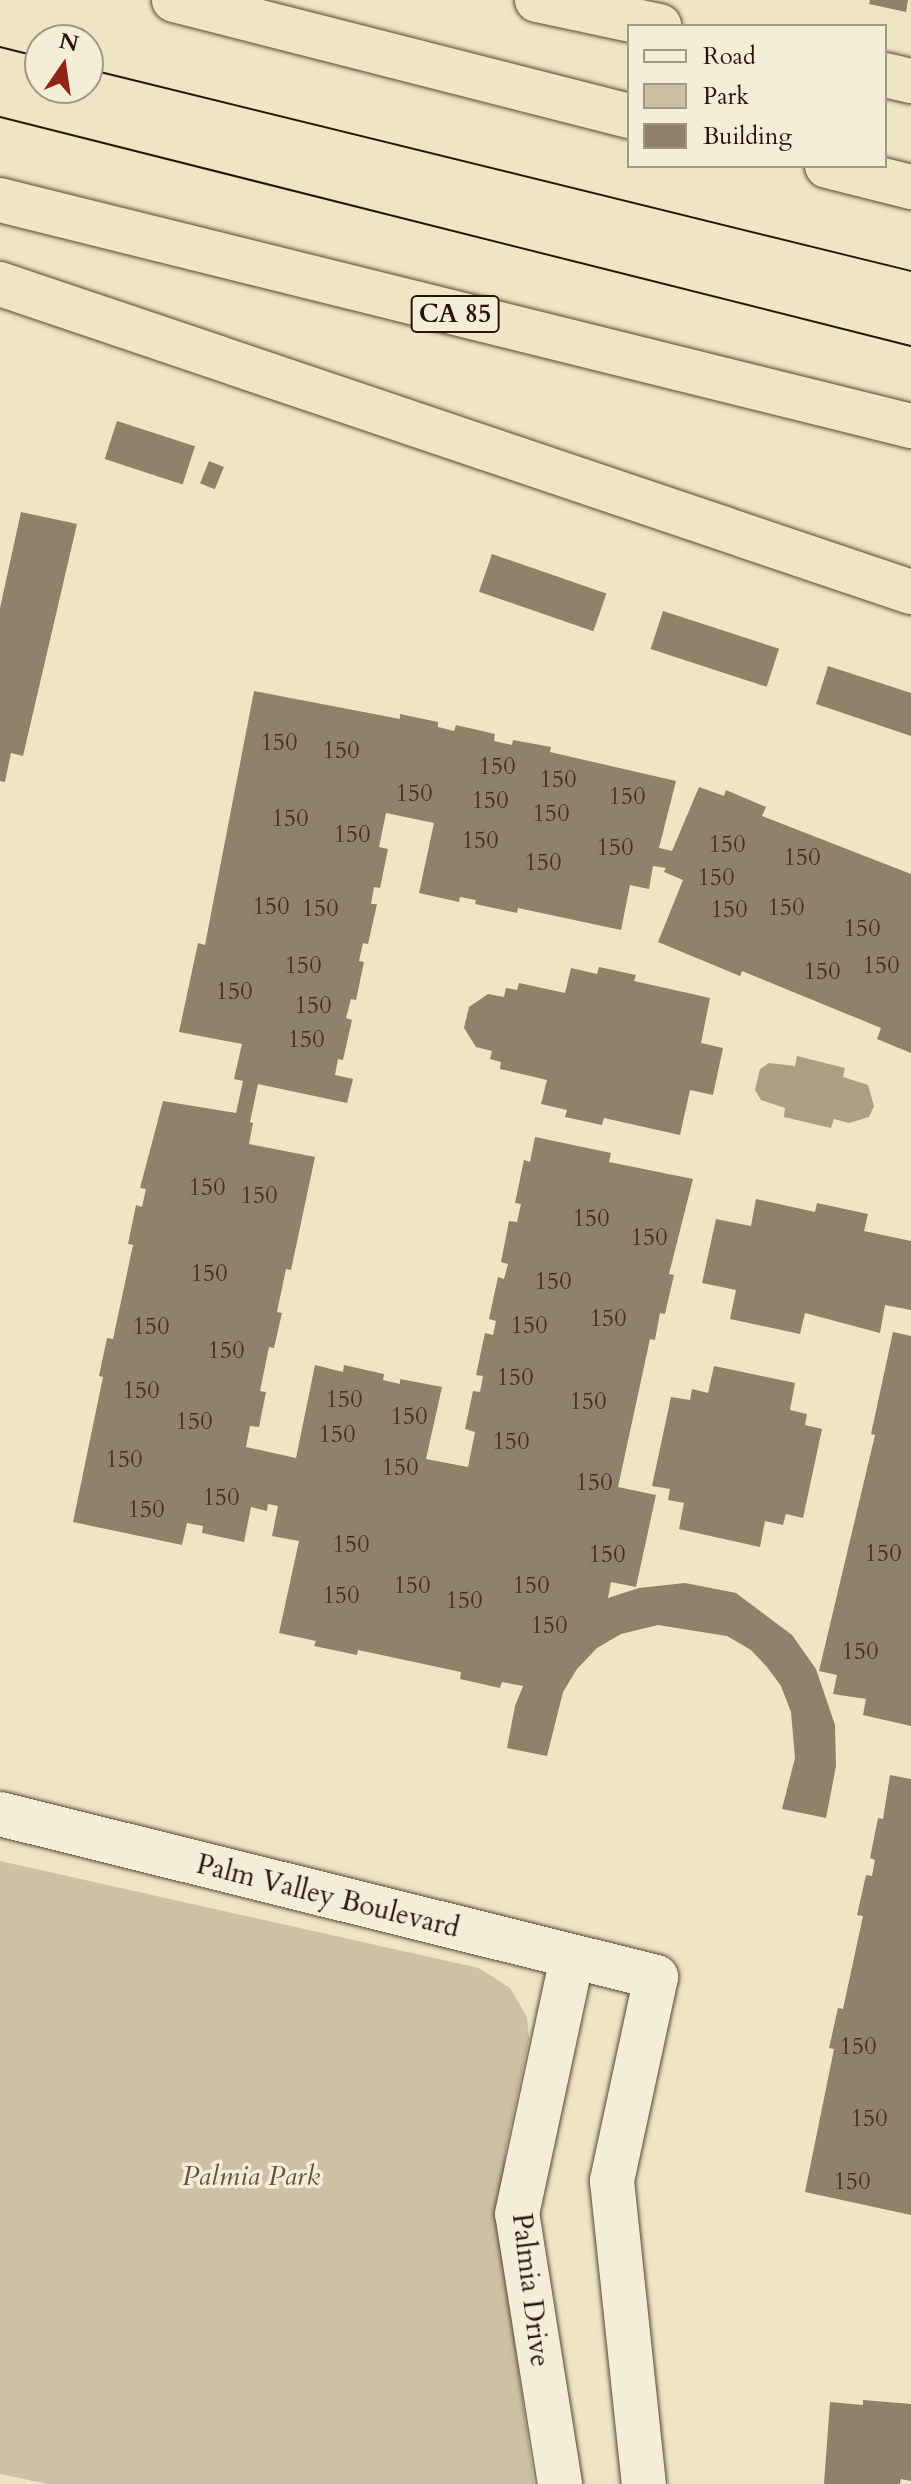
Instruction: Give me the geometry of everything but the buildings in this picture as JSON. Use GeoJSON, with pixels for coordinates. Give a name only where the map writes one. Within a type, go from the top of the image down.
{"type":"FeatureCollection","features":[{"type":"Feature","properties":{"kind":"highway"},"geometry":{"type":"LineString","coordinates":[[174,0],[627,115]]}},
{"type":"Feature","properties":{"kind":"highway"},"geometry":{"type":"LineString","coordinates":[[537,0],[650,24]]}},
{"type":"Feature","properties":{"kind":"highway"},"geometry":{"type":"LineString","coordinates":[[887,75],[911,81]]}},
{"type":"Feature","properties":{"kind":"highway"},"geometry":{"type":"LineString","coordinates":[[835,168],[911,187]]}},
{"type":"Feature","properties":{"kind":"highway","name":"CA 85"},"geometry":{"type":"LineString","coordinates":[[0,200],[911,426]]}},
{"type":"Feature","properties":{"kind":"highway"},"geometry":{"type":"LineString","coordinates":[[0,284],[911,592]]}},
{"type":"Feature","properties":{"kind":"street","name":"Palm Valley Boulevard"},"geometry":{"type":"LineString","coordinates":[[0,1814],[656,1977],[612,2181],[644,2484]]}},
{"type":"Feature","properties":{"kind":"street","name":"Palmia Drive"},"geometry":{"type":"LineString","coordinates":[[560,2484],[517,2214],[572,1957]]}},
{"type":"Feature","properties":{"kind":"green space","name":"Palmia Park"},"geometry":{"type":"Polygon","coordinates":[[[0,1861],[479,1968],[510,1988],[527,2017],[529,2039],[505,2153],[502,2195],[509,2299],[534,2484],[47,2484],[0,2474],[0,1861]]]}},
{"type":"Feature","properties":{"kind":"shaded area"},"geometry":{"type":"Polygon","coordinates":[[[797,1056],[845,1068],[843,1077],[868,1085],[874,1106],[869,1117],[849,1123],[834,1119],[831,1128],[784,1117],[785,1108],[761,1100],[755,1090],[760,1069],[769,1063],[795,1066],[797,1056]]]}},
{"type":"Feature","properties":{"kind":"tram line"},"geometry":{"type":"LineString","coordinates":[[0,47],[24,53]]}},
{"type":"Feature","properties":{"kind":"tram line"},"geometry":{"type":"LineString","coordinates":[[104,73],[911,271]]}},
{"type":"Feature","properties":{"kind":"tram line"},"geometry":{"type":"LineString","coordinates":[[0,117],[911,346]]}}]}
